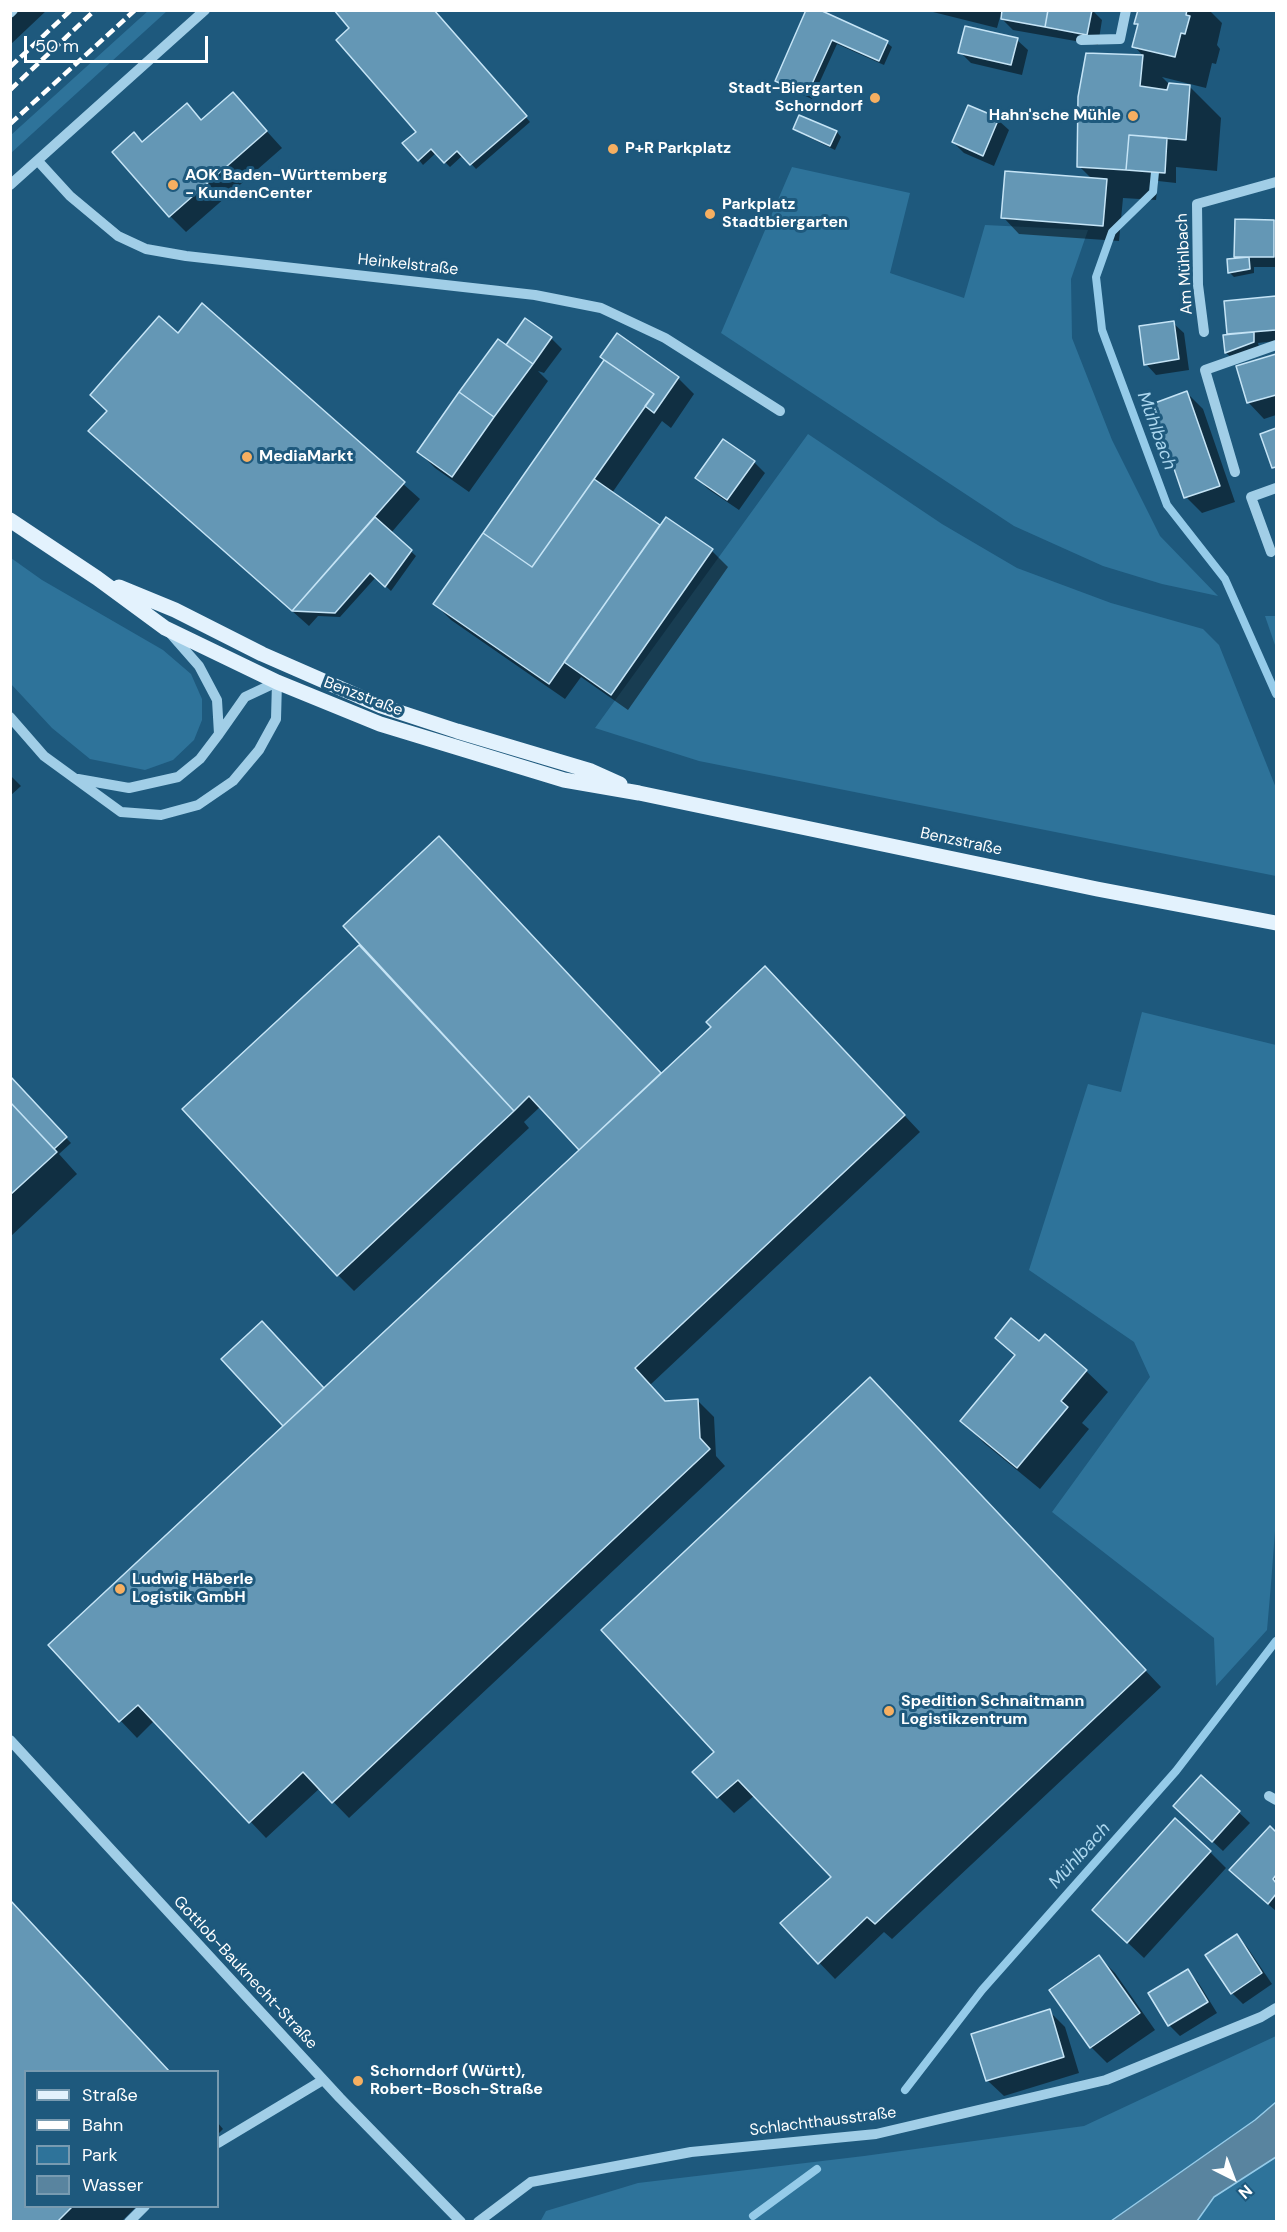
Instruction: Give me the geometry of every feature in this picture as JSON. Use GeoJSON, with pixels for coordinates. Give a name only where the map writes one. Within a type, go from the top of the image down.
{"type":"FeatureCollection","features":[{"type":"Feature","properties":{"kind":"main road","name":"Benzstraße"},"geometry":{"type":"LineString","coordinates":[[10,520],[97,578],[165,628],[277,682],[380,724],[564,780],[639,793],[1096,889],[1276,923]]}},
{"type":"Feature","properties":{"kind":"main road","name":"Benzstraße"},"geometry":{"type":"LineString","coordinates":[[97,578],[175,610],[272,658],[381,706],[591,771],[639,793]]}},
{"type":"Feature","properties":{"kind":"street"},"geometry":{"type":"LineString","coordinates":[[10,185],[205,10]]}},
{"type":"Feature","properties":{"kind":"street"},"geometry":{"type":"LineString","coordinates":[[1081,40],[1120,39],[1126,10]]}},
{"type":"Feature","properties":{"kind":"street","name":"Heinkelstraße"},"geometry":{"type":"LineString","coordinates":[[38,161],[70,196],[118,236],[146,249],[186,256],[535,294],[601,308],[665,338],[780,411]]}},
{"type":"Feature","properties":{"kind":"street","name":"Am Mühlbach"},"geometry":{"type":"LineString","coordinates":[[1204,332],[1198,285],[1197,204],[1276,182]]}},
{"type":"Feature","properties":{"kind":"street"},"geometry":{"type":"LineString","coordinates":[[1235,472],[1205,370],[1276,345]]}},
{"type":"Feature","properties":{"kind":"street"},"geometry":{"type":"LineString","coordinates":[[1271,552],[1251,497],[1276,488]]}},
{"type":"Feature","properties":{"kind":"street"},"geometry":{"type":"LineString","coordinates":[[165,628],[199,666],[217,700],[219,734]]}},
{"type":"Feature","properties":{"kind":"street"},"geometry":{"type":"LineString","coordinates":[[10,717],[44,756],[121,812],[161,815],[198,805],[233,781],[259,750],[276,719],[277,682],[245,698],[200,759],[178,777],[129,788],[75,778]]}},
{"type":"Feature","properties":{"kind":"street","name":"Gottlob-Bauknecht-Straße"},"geometry":{"type":"LineString","coordinates":[[10,1740],[323,2080],[461,2222]]}},
{"type":"Feature","properties":{"kind":"street","name":"Schlachthausstraße"},"geometry":{"type":"LineString","coordinates":[[478,2222],[531,2182],[691,2152],[876,2134],[1106,2080],[1262,2017],[1276,2008]]}},
{"type":"Feature","properties":{"kind":"street"},"geometry":{"type":"LineString","coordinates":[[219,2142],[323,2080]]}},
{"type":"Feature","properties":{"kind":"street"},"geometry":{"type":"LineString","coordinates":[[129,2222],[143,2208]]}},
{"type":"Feature","properties":{"kind":"green space"},"geometry":{"type":"Polygon","coordinates":[[[149,10],[167,11],[11,153],[11,135],[149,10]]]}},
{"type":"Feature","properties":{"kind":"green space"},"geometry":{"type":"Polygon","coordinates":[[[792,167],[910,193],[890,273],[964,298],[985,225],[1088,230],[1071,279],[1072,338],[1112,440],[1160,536],[1218,596],[1162,584],[1103,566],[1014,526],[721,333],[792,167]]]}},
{"type":"Feature","properties":{"kind":"green space"},"geometry":{"type":"Polygon","coordinates":[[[808,434],[942,524],[1017,568],[1111,603],[1203,629],[1219,645],[1276,788],[1276,876],[699,761],[595,728],[808,434]]]}},
{"type":"Feature","properties":{"kind":"green space"},"geometry":{"type":"Polygon","coordinates":[[[11,558],[42,580],[163,650],[191,674],[202,699],[202,720],[194,740],[173,760],[145,770],[90,759],[52,728],[11,684],[11,558]]]}},
{"type":"Feature","properties":{"kind":"green space"},"geometry":{"type":"Polygon","coordinates":[[[1265,616],[1276,616],[1276,648],[1265,616]]]}},
{"type":"Feature","properties":{"kind":"green space"},"geometry":{"type":"Polygon","coordinates":[[[1142,1012],[1276,1045],[1276,1518],[1267,1630],[1216,1686],[1214,1638],[1052,1512],[1150,1377],[1134,1342],[1029,1270],[1088,1084],[1121,1092],[1142,1012]]]}},
{"type":"Feature","properties":{"kind":"green space"},"geometry":{"type":"Polygon","coordinates":[[[1276,2036],[1276,2221],[540,2222],[546,2211],[638,2183],[864,2156],[1084,2126],[1276,2036]]]}},
{"type":"Feature","properties":{"kind":"water"},"geometry":{"type":"Polygon","coordinates":[[[1276,2102],[1276,2157],[1214,2197],[1197,2221],[1111,2221],[1255,2120],[1276,2102]]]}},
{"type":"Feature","properties":{"kind":"building"},"geometry":{"type":"Polygon","coordinates":[[[334,10],[434,10],[527,116],[470,165],[457,151],[444,163],[431,149],[418,161],[402,143],[416,132],[336,40],[349,28],[334,10]]]}},
{"type":"Feature","properties":{"kind":"building"},"geometry":{"type":"Polygon","coordinates":[[[806,10],[820,10],[888,41],[879,61],[832,40],[807,95],[775,81],[806,10]]]}},
{"type":"Feature","properties":{"kind":"building"},"geometry":{"type":"Polygon","coordinates":[[[1002,10],[1048,10],[1045,27],[1001,19],[1002,10]]]}},
{"type":"Feature","properties":{"kind":"building"},"geometry":{"type":"Polygon","coordinates":[[[1048,10],[1092,10],[1087,35],[1045,27],[1048,10]]]}},
{"type":"Feature","properties":{"kind":"building"},"geometry":{"type":"Polygon","coordinates":[[[1138,10],[1187,10],[1186,15],[1190,16],[1185,34],[1181,33],[1175,57],[1132,47],[1138,24],[1134,24],[1138,10]]]}},
{"type":"Feature","properties":{"kind":"building"},"geometry":{"type":"Polygon","coordinates":[[[965,26],[1018,38],[1011,65],[958,53],[965,26]]]}},
{"type":"Feature","properties":{"kind":"building","name":"Hahn'sche Mühle"},"geometry":{"type":"Polygon","coordinates":[[[1086,53],[1143,55],[1140,86],[1167,90],[1169,83],[1190,85],[1186,140],[1129,135],[1126,170],[1077,167],[1078,97],[1086,53]]]}},
{"type":"Feature","properties":{"kind":"building","name":"AOK Baden-Württemberg - KundenCenter"},"geometry":{"type":"Polygon","coordinates":[[[233,92],[267,131],[169,217],[112,152],[134,132],[142,142],[187,103],[201,120],[233,92]]]}},
{"type":"Feature","properties":{"kind":"building"},"geometry":{"type":"Polygon","coordinates":[[[968,105],[999,118],[983,156],[952,142],[968,105]]]}},
{"type":"Feature","properties":{"kind":"building"},"geometry":{"type":"Polygon","coordinates":[[[799,115],[837,131],[830,146],[793,129],[799,115]]]}},
{"type":"Feature","properties":{"kind":"building","name":"Hahn'sche Mühle"},"geometry":{"type":"Polygon","coordinates":[[[1129,135],[1167,138],[1165,173],[1126,170],[1129,135]]]}},
{"type":"Feature","properties":{"kind":"building"},"geometry":{"type":"Polygon","coordinates":[[[1005,171],[1107,179],[1103,226],[1001,218],[1005,171]]]}},
{"type":"Feature","properties":{"kind":"building"},"geometry":{"type":"Polygon","coordinates":[[[1235,219],[1274,220],[1274,257],[1234,257],[1235,219]]]}},
{"type":"Feature","properties":{"kind":"building"},"geometry":{"type":"Polygon","coordinates":[[[1249,257],[1250,269],[1228,273],[1227,259],[1249,257]]]}},
{"type":"Feature","properties":{"kind":"building"},"geometry":{"type":"Polygon","coordinates":[[[1276,296],[1276,330],[1227,334],[1224,301],[1276,296]]]}},
{"type":"Feature","properties":{"kind":"building","name":"MediaMarkt"},"geometry":{"type":"Polygon","coordinates":[[[202,303],[405,482],[292,611],[88,431],[107,411],[90,395],[159,316],[178,333],[202,303]]]}},
{"type":"Feature","properties":{"kind":"building"},"geometry":{"type":"Polygon","coordinates":[[[525,318],[552,337],[533,364],[506,345],[525,318]]]}},
{"type":"Feature","properties":{"kind":"building"},"geometry":{"type":"Polygon","coordinates":[[[1174,321],[1179,359],[1144,365],[1139,326],[1174,321]]]}},
{"type":"Feature","properties":{"kind":"building"},"geometry":{"type":"Polygon","coordinates":[[[1254,332],[1254,342],[1225,353],[1223,335],[1254,332]]]}},
{"type":"Feature","properties":{"kind":"building"},"geometry":{"type":"Polygon","coordinates":[[[617,333],[679,377],[654,413],[645,406],[654,394],[600,357],[617,333]]]}},
{"type":"Feature","properties":{"kind":"building"},"geometry":{"type":"Polygon","coordinates":[[[498,339],[533,364],[494,417],[459,392],[498,339]]]}},
{"type":"Feature","properties":{"kind":"building"},"geometry":{"type":"Polygon","coordinates":[[[1276,354],[1276,395],[1247,403],[1236,366],[1276,354]]]}},
{"type":"Feature","properties":{"kind":"building"},"geometry":{"type":"Polygon","coordinates":[[[604,360],[654,394],[532,567],[483,533],[604,360]]]}},
{"type":"Feature","properties":{"kind":"building"},"geometry":{"type":"Polygon","coordinates":[[[1187,391],[1220,486],[1184,498],[1152,404],[1187,391]]]}},
{"type":"Feature","properties":{"kind":"building"},"geometry":{"type":"Polygon","coordinates":[[[459,392],[494,417],[452,477],[417,452],[459,392]]]}},
{"type":"Feature","properties":{"kind":"building"},"geometry":{"type":"Polygon","coordinates":[[[1276,428],[1276,467],[1272,468],[1260,434],[1276,428]]]}},
{"type":"Feature","properties":{"kind":"building"},"geometry":{"type":"Polygon","coordinates":[[[723,439],[755,461],[727,500],[695,478],[723,439]]]}},
{"type":"Feature","properties":{"kind":"building"},"geometry":{"type":"Polygon","coordinates":[[[594,479],[660,525],[549,684],[433,604],[483,533],[532,567],[594,479]]]}},
{"type":"Feature","properties":{"kind":"building"},"geometry":{"type":"Polygon","coordinates":[[[375,517],[412,550],[385,587],[370,573],[335,613],[292,611],[375,517]]]}},
{"type":"Feature","properties":{"kind":"building"},"geometry":{"type":"Polygon","coordinates":[[[666,517],[713,549],[611,695],[564,662],[666,517]]]}},
{"type":"Feature","properties":{"kind":"building"},"geometry":{"type":"Polygon","coordinates":[[[439,836],[661,1073],[579,1150],[529,1096],[514,1111],[343,926],[439,836]]]}},
{"type":"Feature","properties":{"kind":"building"},"geometry":{"type":"Polygon","coordinates":[[[359,945],[514,1111],[337,1276],[182,1109],[359,945]]]}},
{"type":"Feature","properties":{"kind":"building"},"geometry":{"type":"Polygon","coordinates":[[[765,966],[905,1115],[635,1368],[665,1401],[698,1399],[700,1438],[710,1449],[332,1803],[303,1772],[249,1823],[138,1705],[119,1722],[48,1645],[711,1027],[706,1022],[765,966]]]}},
{"type":"Feature","properties":{"kind":"building"},"geometry":{"type":"Polygon","coordinates":[[[10,1076],[67,1137],[54,1149],[10,1102],[10,1076]]]}},
{"type":"Feature","properties":{"kind":"building"},"geometry":{"type":"Polygon","coordinates":[[[10,1102],[57,1152],[10,1195],[10,1102]]]}},
{"type":"Feature","properties":{"kind":"building"},"geometry":{"type":"Polygon","coordinates":[[[1011,1318],[1039,1341],[1045,1334],[1087,1370],[1061,1401],[1068,1407],[1017,1468],[960,1421],[1015,1355],[995,1338],[1011,1318]]]}},
{"type":"Feature","properties":{"kind":"building"},"geometry":{"type":"Polygon","coordinates":[[[262,1321],[324,1388],[283,1426],[221,1359],[262,1321]]]}},
{"type":"Feature","properties":{"kind":"building","name":"Spedition Schnaitmann Logistikzentrum"},"geometry":{"type":"Polygon","coordinates":[[[870,1377],[1146,1670],[875,1924],[867,1917],[818,1964],[780,1923],[831,1877],[738,1780],[717,1798],[692,1772],[714,1752],[601,1630],[870,1377]]]}},
{"type":"Feature","properties":{"kind":"building"},"geometry":{"type":"Polygon","coordinates":[[[1201,1775],[1240,1811],[1212,1842],[1173,1806],[1201,1775]]]}},
{"type":"Feature","properties":{"kind":"building"},"geometry":{"type":"Polygon","coordinates":[[[1175,1818],[1211,1851],[1127,1943],[1092,1910],[1175,1818]]]}},
{"type":"Feature","properties":{"kind":"building"},"geometry":{"type":"Polygon","coordinates":[[[1270,1826],[1276,1832],[1276,1875],[1273,1879],[1276,1883],[1276,1894],[1268,1904],[1229,1870],[1270,1826]]]}},
{"type":"Feature","properties":{"kind":"building"},"geometry":{"type":"Polygon","coordinates":[[[10,1900],[168,2070],[24,2070],[24,2208],[71,2208],[57,2222],[10,2222],[10,1900]]]}},
{"type":"Feature","properties":{"kind":"building"},"geometry":{"type":"Polygon","coordinates":[[[1237,1934],[1262,1973],[1231,1994],[1205,1955],[1237,1934]]]}},
{"type":"Feature","properties":{"kind":"building"},"geometry":{"type":"Polygon","coordinates":[[[1099,1955],[1140,2013],[1090,2048],[1049,1990],[1099,1955]]]}},
{"type":"Feature","properties":{"kind":"building"},"geometry":{"type":"Polygon","coordinates":[[[1188,1969],[1208,2002],[1168,2026],[1148,1993],[1188,1969]]]}},
{"type":"Feature","properties":{"kind":"building"},"geometry":{"type":"Polygon","coordinates":[[[1050,2009],[1064,2057],[986,2081],[971,2034],[1050,2009]]]}},
{"type":"Feature","properties":{"kind":"waterway","name":"Mühlbach"},"geometry":{"type":"LineString","coordinates":[[1155,172],[1153,192],[1112,232],[1096,277],[1102,330],[1167,505],[1225,579],[1276,694]]}},
{"type":"Feature","properties":{"kind":"waterway","name":"Mühlbach"},"geometry":{"type":"LineString","coordinates":[[905,2090],[982,1990],[1176,1771],[1276,1641]]}},
{"type":"Feature","properties":{"kind":"waterway","name":"Mühlbach"},"geometry":{"type":"LineString","coordinates":[[753,2216],[817,2169]]}},
{"type":"Feature","properties":{"kind":"railway"},"geometry":{"type":"LineString","coordinates":[[10,67],[71,10]]}},
{"type":"Feature","properties":{"kind":"railway"},"geometry":{"type":"LineString","coordinates":[[10,90],[95,10]]}},
{"type":"Feature","properties":{"kind":"railway"},"geometry":{"type":"LineString","coordinates":[[10,124],[135,10]]}},
{"type":"Feature","properties":{"kind":"place","name":"Stadt-Biergarten Schorndorf"},"geometry":{"type":"Point","coordinates":[875,98]}},
{"type":"Feature","properties":{"kind":"place","name":"Hahn'sche Mühle"},"geometry":{"type":"Point","coordinates":[1133,116]}},
{"type":"Feature","properties":{"kind":"place","name":"P+R Parkplatz"},"geometry":{"type":"Point","coordinates":[613,149]}},
{"type":"Feature","properties":{"kind":"place","name":"AOK Baden-Württemberg - KundenCenter"},"geometry":{"type":"Point","coordinates":[173,185]}},
{"type":"Feature","properties":{"kind":"place","name":"Parkplatz Stadtbiergarten"},"geometry":{"type":"Point","coordinates":[710,214]}},
{"type":"Feature","properties":{"kind":"place","name":"MediaMarkt"},"geometry":{"type":"Point","coordinates":[247,457]}},
{"type":"Feature","properties":{"kind":"place","name":"Ludwig Häberle Logistik GmbH"},"geometry":{"type":"Point","coordinates":[120,1589]}},
{"type":"Feature","properties":{"kind":"place","name":"Spedition Schnaitmann Logistikzentrum"},"geometry":{"type":"Point","coordinates":[889,1711]}},
{"type":"Feature","properties":{"kind":"place","name":"Schorndorf (Württ), Robert-Bosch-Straße"},"geometry":{"type":"Point","coordinates":[358,2081]}}]}
